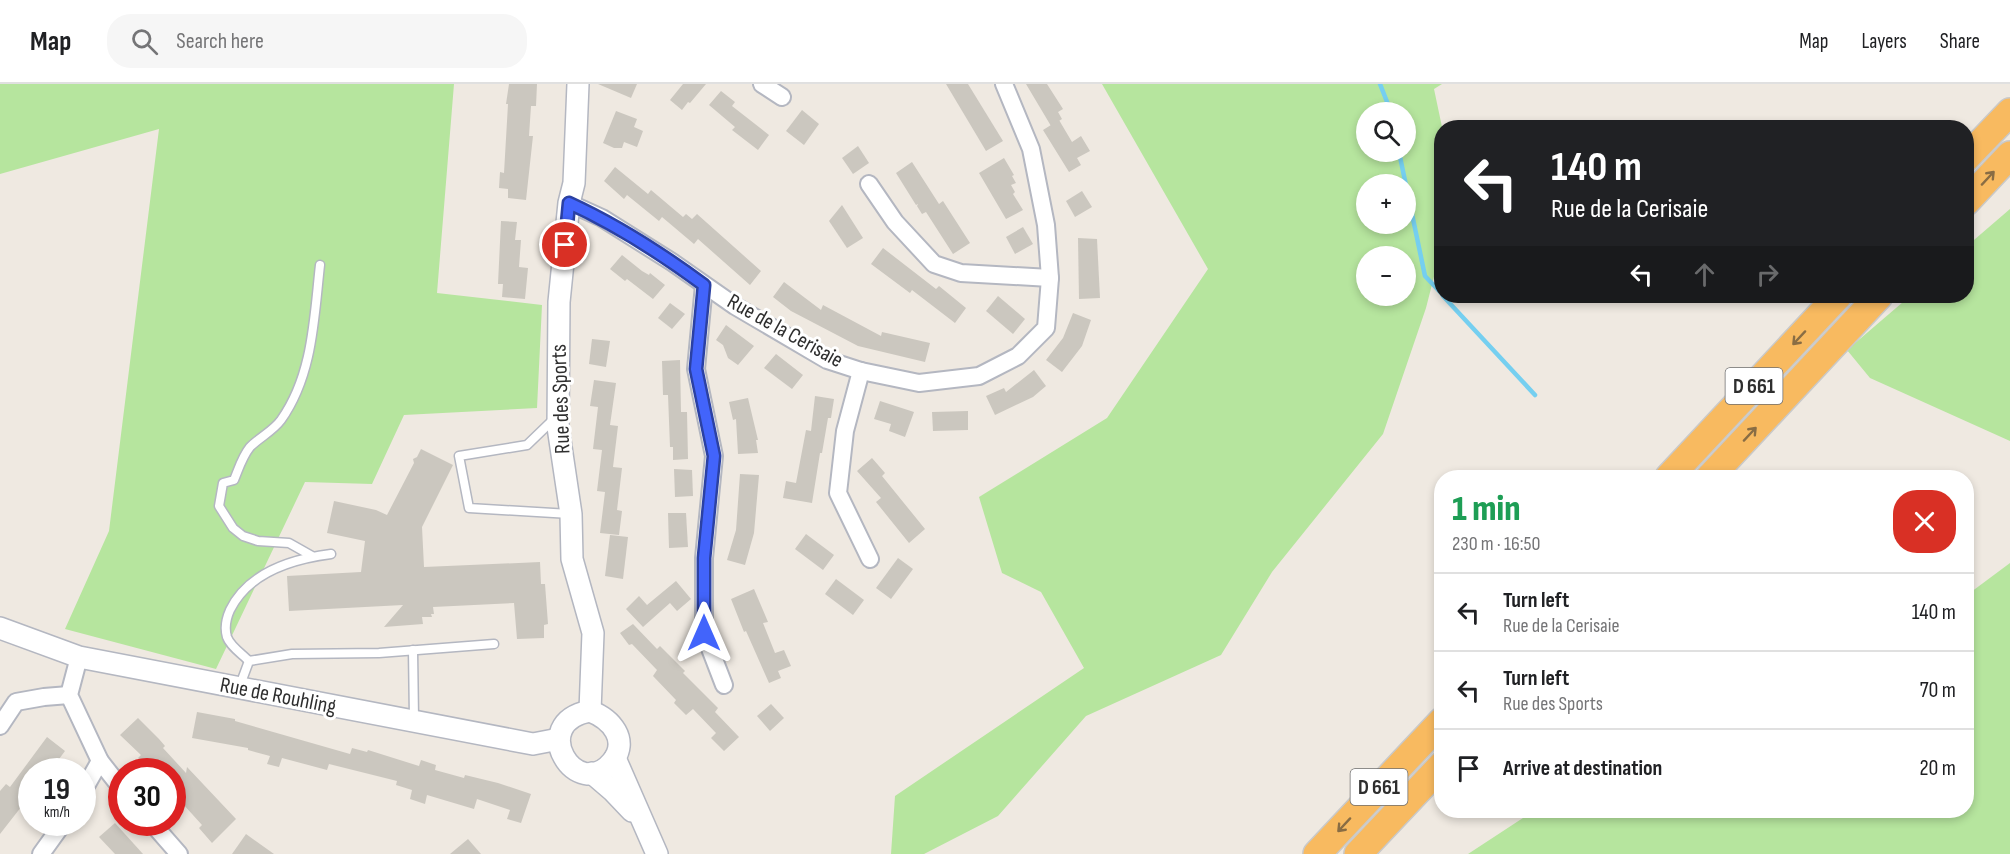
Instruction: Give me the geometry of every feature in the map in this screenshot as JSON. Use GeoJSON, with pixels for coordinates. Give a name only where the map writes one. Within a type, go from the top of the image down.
{"type":"FeatureCollection","features":[{"type":"Feature","properties":{"kind":"highway"},"geometry":{"type":"LineString","coordinates":[[1974,150],[2010,112]]}},
{"type":"Feature","properties":{"kind":"highway"},"geometry":{"type":"LineString","coordinates":[[1974,193],[2010,155]]}},
{"type":"Feature","properties":{"kind":"highway","name":"D 661"},"geometry":{"type":"LineString","coordinates":[[1676,470],[1832,303]]}},
{"type":"Feature","properties":{"kind":"highway","name":"D 661"},"geometry":{"type":"LineString","coordinates":[[1717,470],[1872,303]]}},
{"type":"Feature","properties":{"kind":"highway","name":"D 661"},"geometry":{"type":"LineString","coordinates":[[1317,854],[1434,730]]}},
{"type":"Feature","properties":{"kind":"highway","name":"D 661"},"geometry":{"type":"LineString","coordinates":[[1358,854],[1434,773]]}},
{"type":"Feature","properties":{"kind":"street","name":"Rue des Sports"},"geometry":{"type":"LineString","coordinates":[[578,84],[574,183],[569,203],[559,302],[558,415],[571,514],[572,559],[593,633],[590,711]]}},
{"type":"Feature","properties":{"kind":"street"},"geometry":{"type":"LineString","coordinates":[[762,84],[782,97]]}},
{"type":"Feature","properties":{"kind":"street","name":"Rue de la Cerisaie"},"geometry":{"type":"LineString","coordinates":[[569,203],[602,218],[672,262],[735,306],[827,360],[861,371],[919,383],[979,376],[1018,356],[1046,327],[1050,278],[1046,225],[1031,149],[1004,84]]}},
{"type":"Feature","properties":{"kind":"street"},"geometry":{"type":"LineString","coordinates":[[869,184],[895,222],[934,264],[961,273],[1050,278]]}},
{"type":"Feature","properties":{"kind":"street"},"geometry":{"type":"LineString","coordinates":[[704,285],[696,369],[714,456],[704,558],[704,633],[724,685]]}},
{"type":"Feature","properties":{"kind":"street"},"geometry":{"type":"LineString","coordinates":[[861,371],[846,431],[838,493],[870,559]]}},
{"type":"Feature","properties":{"kind":"street","name":"Rue de Rouhling"},"geometry":{"type":"LineString","coordinates":[[0,628],[79,657],[533,744],[560,739]]}},
{"type":"Feature","properties":{"kind":"street"},"geometry":{"type":"LineString","coordinates":[[79,657],[69,695],[100,761],[108,771]]}},
{"type":"Feature","properties":{"kind":"street"},"geometry":{"type":"LineString","coordinates":[[0,726],[16,702],[69,695]]}},
{"type":"Feature","properties":{"kind":"street"},"geometry":{"type":"LineString","coordinates":[[590,711],[607,720],[615,729],[618,748],[615,758],[609,765],[592,773],[582,772],[565,761],[561,752],[560,739],[567,722],[580,713],[590,711]]}},
{"type":"Feature","properties":{"kind":"street"},"geometry":{"type":"LineString","coordinates":[[615,758],[657,854]]}},
{"type":"Feature","properties":{"kind":"street"},"geometry":{"type":"LineString","coordinates":[[96,768],[100,761]]}},
{"type":"Feature","properties":{"kind":"street"},"geometry":{"type":"LineString","coordinates":[[592,773],[614,791],[647,831]]}},
{"type":"Feature","properties":{"kind":"street"},"geometry":{"type":"LineString","coordinates":[[41,854],[54,836]]}},
{"type":"Feature","properties":{"kind":"street"},"geometry":{"type":"LineString","coordinates":[[164,836],[179,854]]}},
{"type":"Feature","properties":{"kind":"lane"},"geometry":{"type":"LineString","coordinates":[[312,556],[289,543],[258,541],[243,536],[233,528],[219,506],[223,483],[234,480],[242,457],[252,445],[280,422],[299,389],[306,366],[315,317],[320,266]]}},
{"type":"Feature","properties":{"kind":"lane"},"geometry":{"type":"LineString","coordinates":[[558,415],[528,445],[459,456],[469,508],[571,514]]}},
{"type":"Feature","properties":{"kind":"lane"},"geometry":{"type":"LineString","coordinates":[[249,661],[227,638],[225,621],[233,604],[260,576],[312,556],[331,554]]}},
{"type":"Feature","properties":{"kind":"lane"},"geometry":{"type":"LineString","coordinates":[[249,661],[292,654],[413,650],[494,644]]}},
{"type":"Feature","properties":{"kind":"lane"},"geometry":{"type":"LineString","coordinates":[[413,650],[414,722]]}},
{"type":"Feature","properties":{"kind":"lane"},"geometry":{"type":"LineString","coordinates":[[238,688],[249,661]]}},
{"type":"Feature","properties":{"kind":"green space"},"geometry":{"type":"Polygon","coordinates":[[[0,84],[454,84],[437,293],[542,305],[537,408],[404,415],[372,484],[305,482],[216,669],[65,629],[109,531],[159,129],[0,174],[0,84]]]}},
{"type":"Feature","properties":{"kind":"green space"},"geometry":{"type":"Polygon","coordinates":[[[1102,84],[1442,84],[1434,89],[1441,120],[1434,120],[1434,277],[1426,308],[1383,434],[1272,572],[1221,655],[1086,716],[998,816],[924,854],[891,854],[895,796],[1084,668],[1041,592],[1002,573],[979,497],[1107,418],[1208,269],[1102,84]]]}},
{"type":"Feature","properties":{"kind":"green space"},"geometry":{"type":"Polygon","coordinates":[[[2010,209],[2010,441],[1870,378],[1847,350],[1902,303],[1974,303],[1974,240],[2010,209]]]}},
{"type":"Feature","properties":{"kind":"green space"},"geometry":{"type":"Polygon","coordinates":[[[2010,563],[2010,854],[1468,854],[1523,818],[1974,818],[1974,590],[2010,563]]]}},
{"type":"Feature","properties":{"kind":"building"},"geometry":{"type":"Polygon","coordinates":[[[509,84],[537,84],[536,106],[531,106],[529,136],[533,136],[526,200],[508,198],[508,189],[499,188],[500,172],[504,173],[508,104],[506,104],[509,84]]]}},
{"type":"Feature","properties":{"kind":"building"},"geometry":{"type":"Polygon","coordinates":[[[598,84],[637,84],[631,98],[598,84]]]}},
{"type":"Feature","properties":{"kind":"building"},"geometry":{"type":"Polygon","coordinates":[[[683,84],[706,84],[682,110],[670,100],[683,84]]]}},
{"type":"Feature","properties":{"kind":"building"},"geometry":{"type":"Polygon","coordinates":[[[946,84],[968,84],[1003,141],[986,151],[946,84]]]}},
{"type":"Feature","properties":{"kind":"building"},"geometry":{"type":"Polygon","coordinates":[[[1026,84],[1047,84],[1063,109],[1058,112],[1062,119],[1051,126],[1026,84]]]}},
{"type":"Feature","properties":{"kind":"building"},"geometry":{"type":"Polygon","coordinates":[[[721,91],[735,102],[732,106],[769,135],[758,150],[732,130],[735,127],[709,105],[721,91]]]}},
{"type":"Feature","properties":{"kind":"building"},"geometry":{"type":"Polygon","coordinates":[[[802,110],[819,124],[804,145],[786,131],[802,110]]]}},
{"type":"Feature","properties":{"kind":"building"},"geometry":{"type":"Polygon","coordinates":[[[616,111],[637,119],[634,127],[643,131],[637,147],[624,142],[622,148],[614,148],[603,143],[616,111]]]}},
{"type":"Feature","properties":{"kind":"building"},"geometry":{"type":"Polygon","coordinates":[[[1059,120],[1072,142],[1081,136],[1090,151],[1077,158],[1081,165],[1069,172],[1043,130],[1059,120]]]}},
{"type":"Feature","properties":{"kind":"building"},"geometry":{"type":"Polygon","coordinates":[[[858,146],[869,163],[853,174],[842,158],[858,146]]]}},
{"type":"Feature","properties":{"kind":"building"},"geometry":{"type":"Polygon","coordinates":[[[1004,158],[1016,183],[1011,185],[1015,192],[1013,194],[1023,210],[1006,219],[979,173],[1004,158]]]}},
{"type":"Feature","properties":{"kind":"building"},"geometry":{"type":"Polygon","coordinates":[[[912,162],[939,204],[943,201],[970,243],[953,254],[926,212],[922,214],[918,204],[916,205],[896,173],[912,162]]]}},
{"type":"Feature","properties":{"kind":"building"},"geometry":{"type":"Polygon","coordinates":[[[615,167],[648,194],[651,190],[683,217],[686,214],[692,219],[697,214],[761,271],[750,285],[698,239],[694,244],[662,217],[659,221],[627,195],[624,199],[604,181],[615,167]]]}},
{"type":"Feature","properties":{"kind":"building"},"geometry":{"type":"Polygon","coordinates":[[[1082,191],[1092,207],[1075,217],[1066,201],[1082,191]]]}},
{"type":"Feature","properties":{"kind":"building"},"geometry":{"type":"Polygon","coordinates":[[[842,205],[863,238],[847,248],[829,221],[842,205]]]}},
{"type":"Feature","properties":{"kind":"building"},"geometry":{"type":"Polygon","coordinates":[[[501,221],[517,222],[515,240],[521,240],[519,267],[528,268],[525,299],[502,297],[503,284],[498,284],[501,221]]]}},
{"type":"Feature","properties":{"kind":"building"},"geometry":{"type":"Polygon","coordinates":[[[1023,227],[1033,244],[1015,254],[1006,237],[1023,227]]]}},
{"type":"Feature","properties":{"kind":"building"},"geometry":{"type":"Polygon","coordinates":[[[1078,238],[1097,239],[1100,298],[1079,299],[1078,238]]]}},
{"type":"Feature","properties":{"kind":"building"},"geometry":{"type":"Polygon","coordinates":[[[883,248],[936,289],[939,286],[966,308],[955,323],[912,290],[910,293],[871,264],[883,248]]]}},
{"type":"Feature","properties":{"kind":"building"},"geometry":{"type":"Polygon","coordinates":[[[622,255],[665,285],[653,299],[610,269],[622,255]]]}},
{"type":"Feature","properties":{"kind":"building"},"geometry":{"type":"Polygon","coordinates":[[[784,282],[821,310],[823,305],[881,336],[882,332],[930,343],[925,362],[858,346],[791,311],[773,297],[784,282]]]}},
{"type":"Feature","properties":{"kind":"building"},"geometry":{"type":"Polygon","coordinates":[[[998,296],[1025,319],[1013,334],[986,311],[998,296]]]}},
{"type":"Feature","properties":{"kind":"building"},"geometry":{"type":"Polygon","coordinates":[[[670,303],[685,314],[672,329],[658,318],[670,303]]]}},
{"type":"Feature","properties":{"kind":"building"},"geometry":{"type":"Polygon","coordinates":[[[1073,313],[1091,320],[1082,346],[1062,372],[1046,360],[1063,338],[1073,313]]]}},
{"type":"Feature","properties":{"kind":"building"},"geometry":{"type":"Polygon","coordinates":[[[726,325],[754,346],[738,365],[728,358],[723,345],[716,340],[726,325]]]}},
{"type":"Feature","properties":{"kind":"building"},"geometry":{"type":"Polygon","coordinates":[[[592,339],[610,341],[606,367],[589,364],[592,339]]]}},
{"type":"Feature","properties":{"kind":"building"},"geometry":{"type":"Polygon","coordinates":[[[776,354],[803,375],[792,389],[764,368],[776,354]]]}},
{"type":"Feature","properties":{"kind":"building"},"geometry":{"type":"Polygon","coordinates":[[[680,360],[681,412],[687,412],[688,459],[673,460],[673,447],[670,447],[668,395],[663,395],[662,361],[680,360]]]}},
{"type":"Feature","properties":{"kind":"building"},"geometry":{"type":"Polygon","coordinates":[[[1034,370],[1046,386],[1033,397],[995,415],[986,396],[1004,388],[1006,392],[1034,370]]]}},
{"type":"Feature","properties":{"kind":"building"},"geometry":{"type":"Polygon","coordinates":[[[594,380],[616,383],[610,425],[618,426],[613,467],[622,468],[617,510],[622,511],[619,535],[600,533],[605,492],[597,491],[602,450],[593,449],[598,407],[590,406],[594,380]]]}},
{"type":"Feature","properties":{"kind":"building"},"geometry":{"type":"Polygon","coordinates":[[[815,396],[834,399],[822,453],[820,453],[812,503],[783,498],[786,481],[796,483],[806,430],[811,431],[815,396]]]}},
{"type":"Feature","properties":{"kind":"building"},"geometry":{"type":"Polygon","coordinates":[[[748,398],[758,440],[756,440],[758,453],[738,454],[736,419],[733,420],[729,402],[748,398]]]}},
{"type":"Feature","properties":{"kind":"building"},"geometry":{"type":"Polygon","coordinates":[[[880,401],[914,412],[905,437],[889,431],[891,424],[874,419],[880,401]]]}},
{"type":"Feature","properties":{"kind":"building"},"geometry":{"type":"Polygon","coordinates":[[[968,411],[968,430],[933,431],[932,412],[968,411]]]}},
{"type":"Feature","properties":{"kind":"building"},"geometry":{"type":"Polygon","coordinates":[[[421,449],[453,465],[422,527],[424,567],[540,562],[541,584],[545,584],[548,624],[544,625],[544,638],[517,639],[514,603],[433,607],[432,617],[422,617],[423,624],[384,627],[403,605],[289,611],[287,576],[361,572],[365,541],[327,533],[334,501],[376,510],[387,515],[414,463],[413,459],[417,457],[421,449]]]}},
{"type":"Feature","properties":{"kind":"building"},"geometry":{"type":"Polygon","coordinates":[[[872,458],[885,473],[882,476],[925,529],[909,543],[876,502],[881,498],[857,471],[872,458]]]}},
{"type":"Feature","properties":{"kind":"building"},"geometry":{"type":"Polygon","coordinates":[[[674,469],[692,470],[693,496],[675,497],[674,469]]]}},
{"type":"Feature","properties":{"kind":"building"},"geometry":{"type":"Polygon","coordinates":[[[740,474],[759,475],[754,533],[745,565],[727,560],[736,530],[740,474]]]}},
{"type":"Feature","properties":{"kind":"building"},"geometry":{"type":"Polygon","coordinates":[[[668,513],[686,513],[688,547],[669,548],[668,513]]]}},
{"type":"Feature","properties":{"kind":"building"},"geometry":{"type":"Polygon","coordinates":[[[806,534],[834,555],[823,570],[795,549],[806,534]]]}},
{"type":"Feature","properties":{"kind":"building"},"geometry":{"type":"Polygon","coordinates":[[[610,535],[628,537],[623,579],[605,576],[610,535]]]}},
{"type":"Feature","properties":{"kind":"building"},"geometry":{"type":"Polygon","coordinates":[[[898,558],[913,569],[891,599],[876,588],[898,558]]]}},
{"type":"Feature","properties":{"kind":"building"},"geometry":{"type":"Polygon","coordinates":[[[836,579],[864,600],[853,615],[825,594],[836,579]]]}},
{"type":"Feature","properties":{"kind":"building"},"geometry":{"type":"Polygon","coordinates":[[[676,581],[691,599],[677,611],[670,603],[643,627],[626,609],[639,596],[647,605],[676,581]]]}},
{"type":"Feature","properties":{"kind":"building"},"geometry":{"type":"Polygon","coordinates":[[[754,589],[768,622],[763,623],[775,653],[784,650],[791,666],[778,671],[781,678],[769,683],[731,599],[754,589]]]}},
{"type":"Feature","properties":{"kind":"building"},"geometry":{"type":"Polygon","coordinates":[[[633,624],[657,649],[660,646],[685,671],[683,673],[718,708],[715,712],[739,737],[724,751],[711,738],[716,733],[693,709],[686,715],[674,703],[676,700],[653,676],[657,670],[632,644],[629,645],[620,633],[633,624]]]}},
{"type":"Feature","properties":{"kind":"building"},"geometry":{"type":"Polygon","coordinates":[[[771,704],[784,718],[770,731],[757,716],[771,704]]]}},
{"type":"Feature","properties":{"kind":"building"},"geometry":{"type":"Polygon","coordinates":[[[197,712],[235,719],[235,721],[350,754],[352,748],[367,752],[368,750],[419,766],[421,760],[436,765],[435,770],[464,778],[465,775],[498,783],[531,794],[521,823],[507,819],[510,810],[477,799],[474,809],[427,795],[425,804],[410,799],[412,790],[396,785],[397,781],[329,764],[327,770],[282,758],[279,767],[267,764],[270,756],[248,750],[248,748],[192,738],[197,712]]]}},
{"type":"Feature","properties":{"kind":"building"},"geometry":{"type":"Polygon","coordinates":[[[138,718],[165,746],[163,748],[172,758],[138,758],[141,755],[120,735],[138,718]]]}},
{"type":"Feature","properties":{"kind":"building"},"geometry":{"type":"Polygon","coordinates":[[[47,737],[65,751],[60,758],[31,758],[47,737]]]}},
{"type":"Feature","properties":{"kind":"building"},"geometry":{"type":"Polygon","coordinates":[[[187,767],[236,819],[212,843],[199,828],[202,825],[186,807],[187,767]]]}},
{"type":"Feature","properties":{"kind":"building"},"geometry":{"type":"Polygon","coordinates":[[[18,776],[18,811],[0,834],[0,791],[6,784],[10,787],[18,776]]]}},
{"type":"Feature","properties":{"kind":"building"},"geometry":{"type":"Polygon","coordinates":[[[108,829],[108,836],[127,836],[143,854],[115,854],[99,837],[108,829]]]}},
{"type":"Feature","properties":{"kind":"building"},"geometry":{"type":"Polygon","coordinates":[[[246,834],[274,854],[232,854],[246,834]]]}},
{"type":"Feature","properties":{"kind":"building"},"geometry":{"type":"Polygon","coordinates":[[[468,839],[481,854],[450,854],[468,839]]]}},
{"type":"Feature","properties":{"kind":"waterway"},"geometry":{"type":"LineString","coordinates":[[1380,84],[1387,102]]}},
{"type":"Feature","properties":{"kind":"waterway"},"geometry":{"type":"LineString","coordinates":[[1401,162],[1425,276],[1434,286]]}},
{"type":"Feature","properties":{"kind":"waterway"},"geometry":{"type":"LineString","coordinates":[[1450,303],[1535,395]]}},
{"type":"Feature","properties":{"kind":"route"},"geometry":{"type":"LineString","coordinates":[[565,245],[569,203],[602,218],[704,285],[696,369],[714,456],[704,558],[704,633]]}}]}
